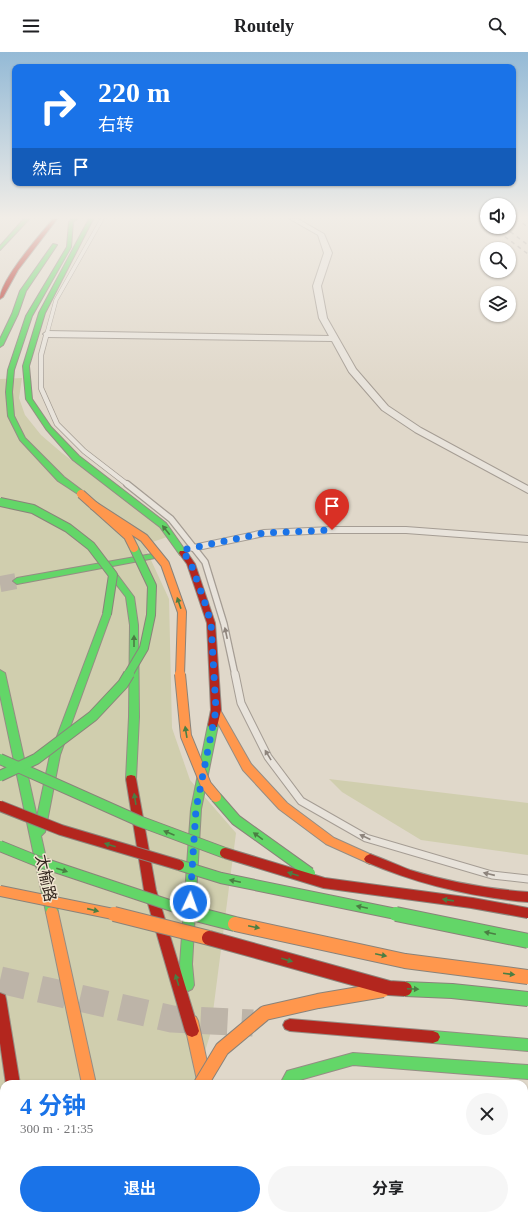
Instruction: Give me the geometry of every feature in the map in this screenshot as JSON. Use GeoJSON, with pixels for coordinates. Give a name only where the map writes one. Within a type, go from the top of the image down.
{"type":"FeatureCollection","features":[{"type":"Feature","properties":{"kind":"main road"},"geometry":{"type":"LineString","coordinates":[[0,297],[14,274]]}},
{"type":"Feature","properties":{"kind":"main road"},"geometry":{"type":"LineString","coordinates":[[0,345],[15,314],[23,292],[36,274]]}},
{"type":"Feature","properties":{"kind":"main road"},"geometry":{"type":"LineString","coordinates":[[0,776],[36,759],[93,716],[123,684],[144,648],[151,615],[152,586],[128,536],[61,479],[22,439],[11,416],[9,392],[11,370],[29,316],[54,274]]}},
{"type":"Feature","properties":{"kind":"main road"},"geometry":{"type":"LineString","coordinates":[[63,274],[42,313],[26,366],[29,399],[48,428],[76,458],[163,525],[179,551],[191,564],[211,623],[216,710],[196,809],[186,964],[192,1031]]}},
{"type":"Feature","properties":{"kind":"main road"},"geometry":{"type":"LineString","coordinates":[[0,502],[33,509],[68,528],[91,546],[130,597],[134,625],[134,717],[131,776],[150,890],[192,1031],[204,1080]]}},
{"type":"Feature","properties":{"kind":"main road"},"geometry":{"type":"LineString","coordinates":[[93,505],[144,538],[165,564],[182,612],[180,675],[186,736],[206,785],[236,820],[324,883]]}},
{"type":"Feature","properties":{"kind":"main road"},"geometry":{"type":"LineString","coordinates":[[17,581],[179,551]]}},
{"type":"Feature","properties":{"kind":"main road"},"geometry":{"type":"LineString","coordinates":[[37,839],[55,755],[107,614],[113,575]]}},
{"type":"Feature","properties":{"kind":"main road","name":"太榆路"},"geometry":{"type":"LineString","coordinates":[[0,673],[88,1080]]}},
{"type":"Feature","properties":{"kind":"main road"},"geometry":{"type":"LineString","coordinates":[[216,710],[247,767],[283,806],[330,841],[390,868],[433,881],[497,895],[528,897]]}},
{"type":"Feature","properties":{"kind":"main road"},"geometry":{"type":"LineString","coordinates":[[0,759],[91,800],[197,844],[324,883],[472,903],[528,913]]}},
{"type":"Feature","properties":{"kind":"main road"},"geometry":{"type":"LineString","coordinates":[[0,806],[61,830],[221,878],[528,941]]}},
{"type":"Feature","properties":{"kind":"main road"},"geometry":{"type":"LineString","coordinates":[[0,846],[37,861],[205,917],[405,960],[528,976]]}},
{"type":"Feature","properties":{"kind":"main road"},"geometry":{"type":"LineString","coordinates":[[0,891],[40,898],[176,929],[389,988],[452,991],[528,999]]}},
{"type":"Feature","properties":{"kind":"main road"},"geometry":{"type":"LineString","coordinates":[[203,1080],[222,1049],[265,1014],[318,1001],[389,988]]}},
{"type":"Feature","properties":{"kind":"main road"},"geometry":{"type":"LineString","coordinates":[[0,999],[12,1080]]}},
{"type":"Feature","properties":{"kind":"main road"},"geometry":{"type":"LineString","coordinates":[[290,1025],[528,1045]]}},
{"type":"Feature","properties":{"kind":"main road"},"geometry":{"type":"LineString","coordinates":[[290,1080],[292,1076],[353,1059],[528,1072]]}},
{"type":"Feature","properties":{"kind":"street"},"geometry":{"type":"LineString","coordinates":[[321,274],[317,286],[322,318],[352,370],[385,408],[418,430],[528,490]]}},
{"type":"Feature","properties":{"kind":"street"},"geometry":{"type":"LineString","coordinates":[[47,334],[334,339]]}},
{"type":"Feature","properties":{"kind":"street"},"geometry":{"type":"LineString","coordinates":[[179,551],[264,533],[332,530],[406,530],[528,539]]}},
{"type":"Feature","properties":{"kind":"lane"},"geometry":{"type":"LineString","coordinates":[[71,274],[56,300],[41,355],[41,388],[57,424],[84,451],[172,519],[179,551],[205,562],[224,624],[241,703],[268,757],[302,801],[366,838],[492,875],[528,879]]}},
{"type":"Feature","properties":{"kind":"shaded area"},"geometry":{"type":"Polygon","coordinates":[[[22,378],[19,398],[25,415],[41,435],[62,453],[159,526],[167,537],[144,545],[169,599],[172,728],[190,780],[236,833],[210,1035],[196,1080],[0,1080],[0,379],[22,378]]]}},
{"type":"Feature","properties":{"kind":"shaded area"},"geometry":{"type":"Polygon","coordinates":[[[329,779],[528,803],[528,855],[421,840],[342,792],[329,779]]]}},
{"type":"Feature","properties":{"kind":"tunnel"},"geometry":{"type":"LineString","coordinates":[[0,584],[17,581]]}},
{"type":"Feature","properties":{"kind":"tunnel"},"geometry":{"type":"LineString","coordinates":[[0,980],[172,1019],[253,1023]]}},
{"type":"Feature","properties":{"kind":"traffic: fast"},"geometry":{"type":"LineString","coordinates":[[0,345],[15,314],[23,291],[35,274]]}},
{"type":"Feature","properties":{"kind":"traffic: fast"},"geometry":{"type":"LineString","coordinates":[[54,274],[29,316],[11,370],[9,392],[11,416],[22,439],[61,479],[81,494]]}},
{"type":"Feature","properties":{"kind":"traffic: fast"},"geometry":{"type":"LineString","coordinates":[[63,274],[42,313],[26,366],[29,399],[48,428],[76,458],[163,525],[183,553]]}},
{"type":"Feature","properties":{"kind":"traffic: fast"},"geometry":{"type":"LineString","coordinates":[[0,502],[33,509],[68,528],[91,546],[113,575],[107,614]]}},
{"type":"Feature","properties":{"kind":"traffic: fast"},"geometry":{"type":"LineString","coordinates":[[0,776],[36,759],[93,716],[123,684],[144,648],[151,615],[152,586],[134,548]]}},
{"type":"Feature","properties":{"kind":"traffic: fast"},"geometry":{"type":"LineString","coordinates":[[17,581],[152,556]]}},
{"type":"Feature","properties":{"kind":"traffic: fast"},"geometry":{"type":"LineString","coordinates":[[113,575],[130,597],[134,625],[134,717],[131,779]]}},
{"type":"Feature","properties":{"kind":"traffic: fast"},"geometry":{"type":"LineString","coordinates":[[39,832],[55,755],[107,614]]}},
{"type":"Feature","properties":{"kind":"traffic: fast"},"geometry":{"type":"LineString","coordinates":[[0,673],[52,912]]}},
{"type":"Feature","properties":{"kind":"traffic: fast"},"geometry":{"type":"LineString","coordinates":[[188,985],[186,964],[196,809],[213,725]]}},
{"type":"Feature","properties":{"kind":"traffic: fast"},"geometry":{"type":"LineString","coordinates":[[0,759],[139,821],[225,853]]}},
{"type":"Feature","properties":{"kind":"traffic: fast"},"geometry":{"type":"LineString","coordinates":[[216,797],[236,820],[310,873]]}},
{"type":"Feature","properties":{"kind":"traffic: fast"},"geometry":{"type":"LineString","coordinates":[[0,846],[37,861],[205,917],[235,924]]}},
{"type":"Feature","properties":{"kind":"traffic: fast"},"geometry":{"type":"LineString","coordinates":[[179,865],[221,878],[528,941]]}},
{"type":"Feature","properties":{"kind":"traffic: fast"},"geometry":{"type":"LineString","coordinates":[[405,989],[452,991],[528,999]]}},
{"type":"Feature","properties":{"kind":"traffic: fast"},"geometry":{"type":"LineString","coordinates":[[433,1037],[528,1045]]}},
{"type":"Feature","properties":{"kind":"traffic: fast"},"geometry":{"type":"LineString","coordinates":[[290,1080],[292,1076],[353,1059],[528,1072]]}},
{"type":"Feature","properties":{"kind":"traffic: slow"},"geometry":{"type":"LineString","coordinates":[[81,494],[128,536],[134,548]]}},
{"type":"Feature","properties":{"kind":"traffic: slow"},"geometry":{"type":"LineString","coordinates":[[93,505],[144,538],[165,564],[182,612],[180,675],[186,736],[206,785],[216,797]]}},
{"type":"Feature","properties":{"kind":"traffic: slow"},"geometry":{"type":"LineString","coordinates":[[216,710],[247,767],[283,806],[330,841],[370,859]]}},
{"type":"Feature","properties":{"kind":"traffic: slow"},"geometry":{"type":"LineString","coordinates":[[0,891],[105,912],[209,938]]}},
{"type":"Feature","properties":{"kind":"traffic: slow"},"geometry":{"type":"LineString","coordinates":[[52,912],[88,1080]]}},
{"type":"Feature","properties":{"kind":"traffic: slow"},"geometry":{"type":"LineString","coordinates":[[235,924],[405,961],[528,977]]}},
{"type":"Feature","properties":{"kind":"traffic: slow"},"geometry":{"type":"LineString","coordinates":[[203,1080],[222,1049],[265,1013],[318,1001],[383,990]]}},
{"type":"Feature","properties":{"kind":"traffic: slow"},"geometry":{"type":"LineString","coordinates":[[191,1021],[204,1080]]}},
{"type":"Feature","properties":{"kind":"traffic: jam"},"geometry":{"type":"LineString","coordinates":[[0,297],[14,274]]}},
{"type":"Feature","properties":{"kind":"traffic: jam"},"geometry":{"type":"LineString","coordinates":[[183,553],[191,564],[211,623],[216,710],[213,725]]}},
{"type":"Feature","properties":{"kind":"traffic: jam"},"geometry":{"type":"LineString","coordinates":[[131,779],[150,890],[192,1031]]}},
{"type":"Feature","properties":{"kind":"traffic: jam"},"geometry":{"type":"LineString","coordinates":[[0,806],[61,830],[179,865]]}},
{"type":"Feature","properties":{"kind":"traffic: jam"},"geometry":{"type":"LineString","coordinates":[[225,853],[324,883],[472,903],[528,913]]}},
{"type":"Feature","properties":{"kind":"traffic: jam"},"geometry":{"type":"LineString","coordinates":[[370,859],[408,874],[448,885],[488,893],[528,897]]}},
{"type":"Feature","properties":{"kind":"traffic: jam"},"geometry":{"type":"LineString","coordinates":[[209,938],[389,988],[405,989]]}},
{"type":"Feature","properties":{"kind":"traffic: jam"},"geometry":{"type":"LineString","coordinates":[[0,999],[12,1080]]}},
{"type":"Feature","properties":{"kind":"traffic: jam"},"geometry":{"type":"LineString","coordinates":[[290,1025],[433,1037]]}},
{"type":"Feature","properties":{"kind":"route"},"geometry":{"type":"LineString","coordinates":[[190,902],[196,809],[216,710],[211,623],[191,564],[182,550],[264,533],[332,530]]}}]}
